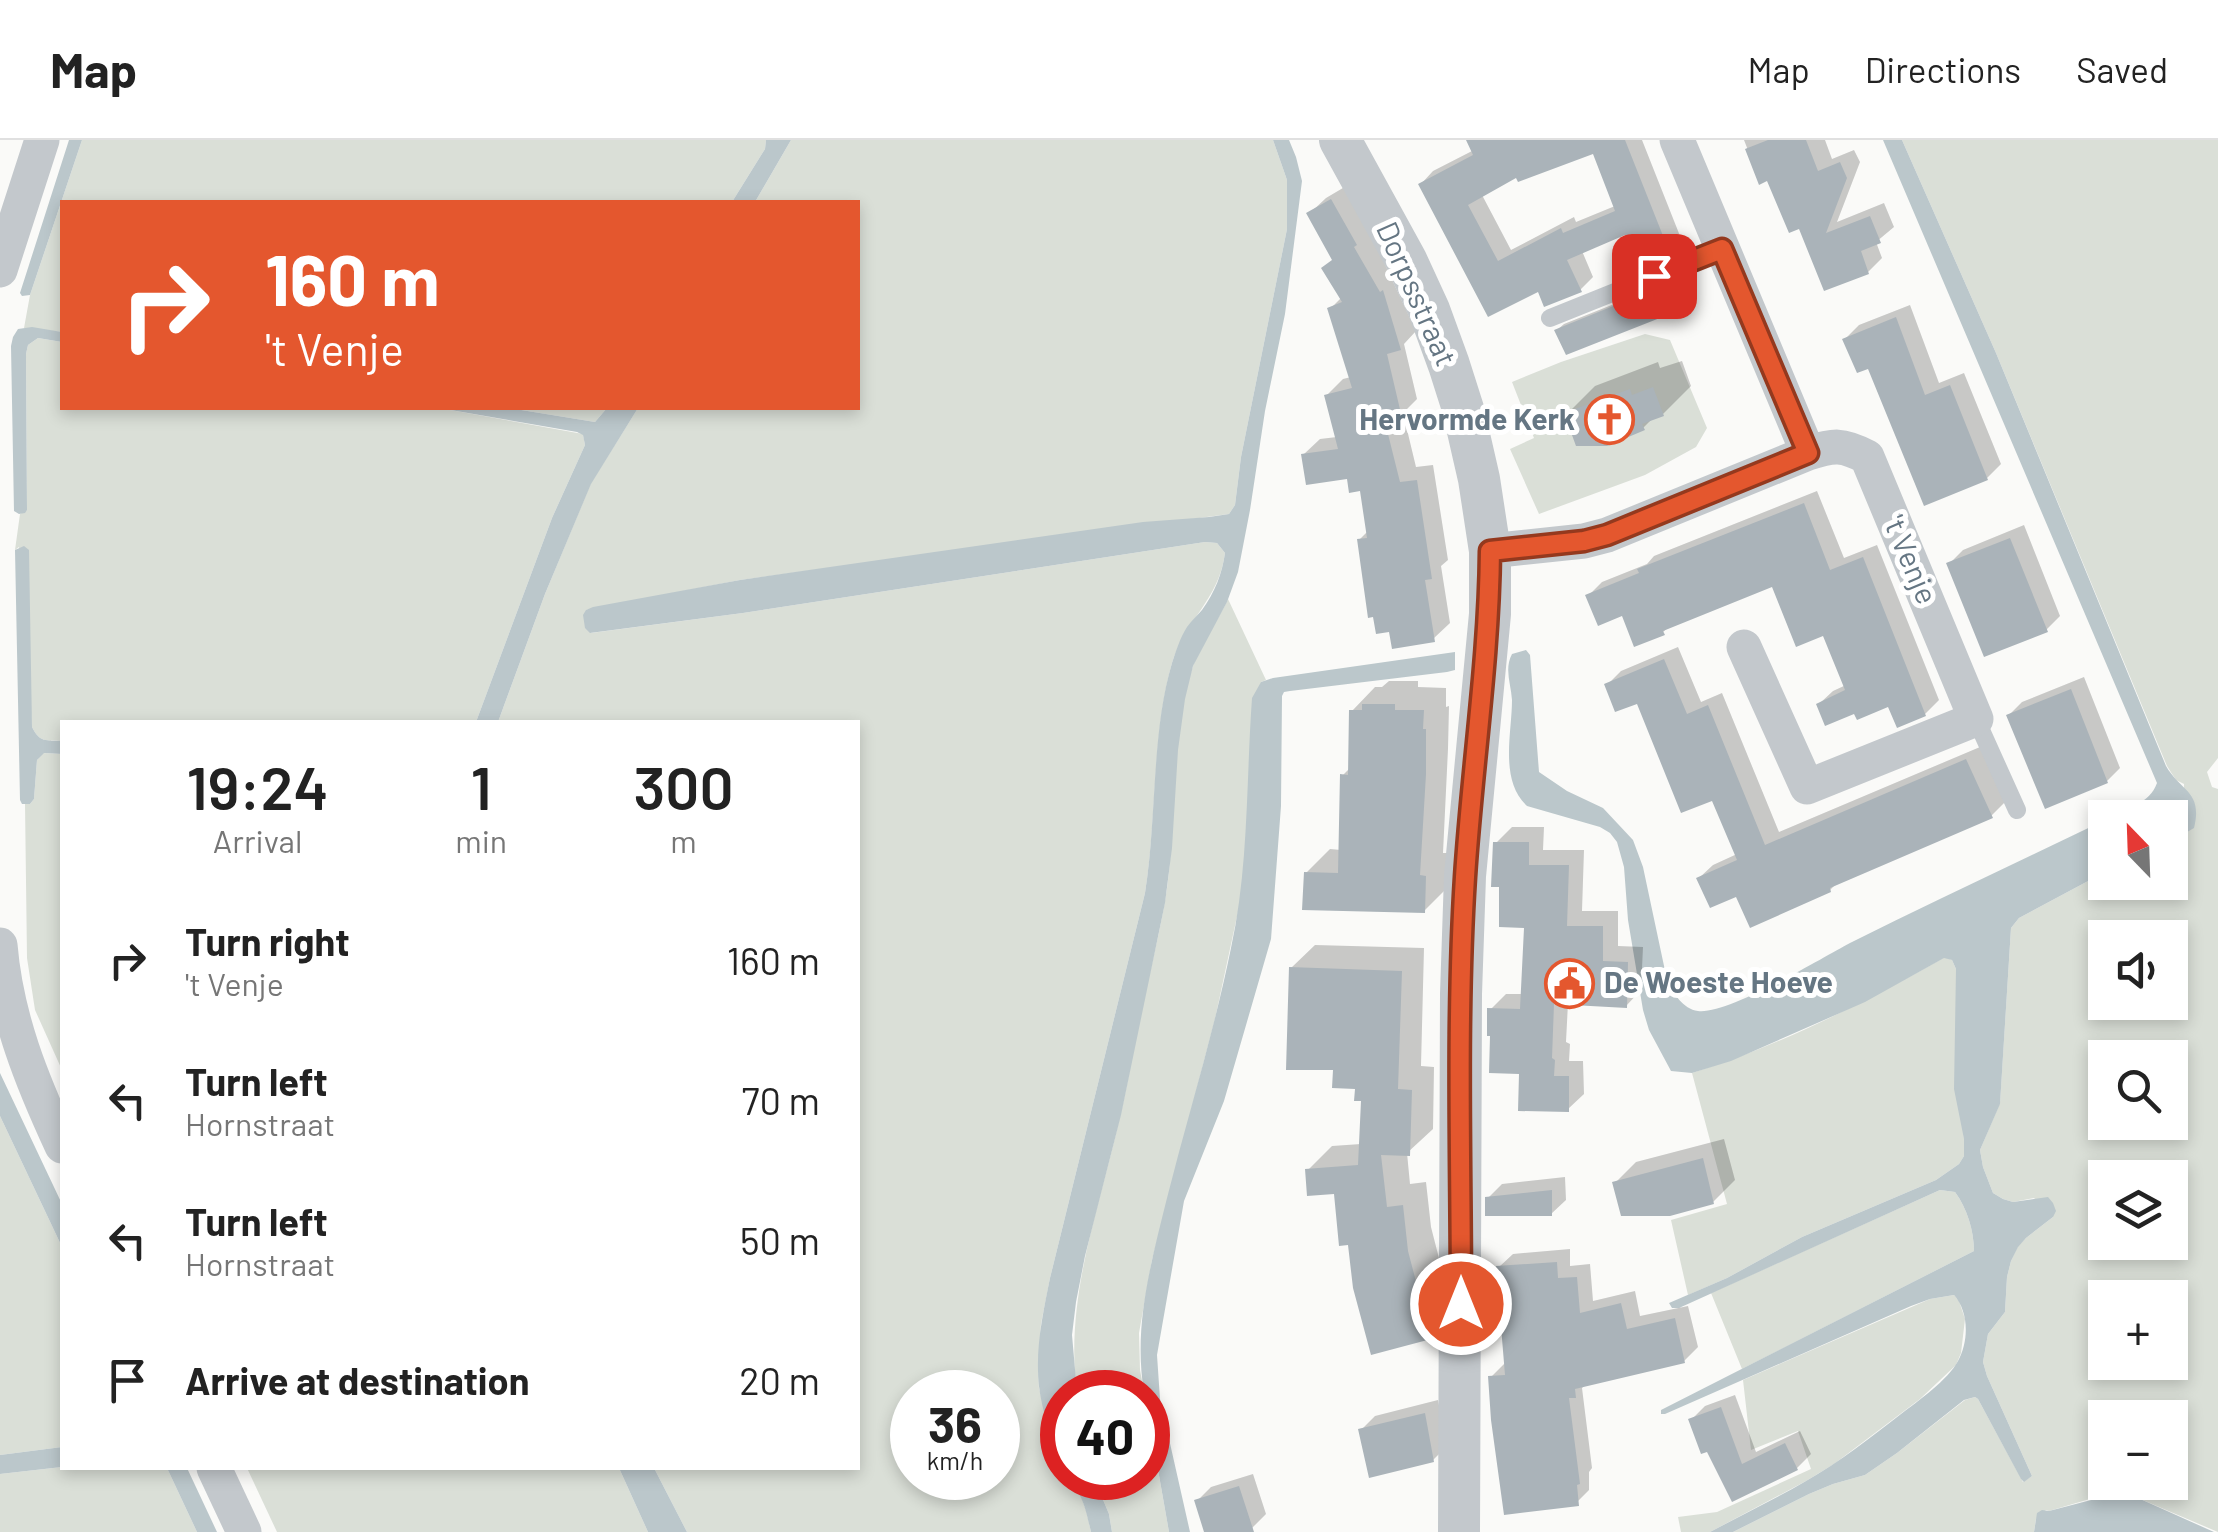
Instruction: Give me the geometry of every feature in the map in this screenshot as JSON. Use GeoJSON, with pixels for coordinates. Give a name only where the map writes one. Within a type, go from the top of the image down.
{"type":"FeatureCollection","features":[{"type":"Feature","properties":{"kind":"street"},"geometry":{"type":"LineString","coordinates":[[0,270],[42,140]]}},
{"type":"Feature","properties":{"kind":"street","name":"Dorpsstraat"},"geometry":{"type":"LineString","coordinates":[[1340,140],[1429,310],[1463,409],[1490,551],[1490,614],[1465,876],[1461,994],[1459,1532]]}},
{"type":"Feature","properties":{"kind":"street"},"geometry":{"type":"LineString","coordinates":[[1677,140],[1808,453]]}},
{"type":"Feature","properties":{"kind":"street","name":"'t Venje"},"geometry":{"type":"LineString","coordinates":[[1490,551],[1607,535],[1808,453],[1833,446],[1852,449],[1867,457],[1976,719]]}},
{"type":"Feature","properties":{"kind":"street"},"geometry":{"type":"LineString","coordinates":[[1744,647],[1807,787],[1976,719]]}},
{"type":"Feature","properties":{"kind":"street"},"geometry":{"type":"LineString","coordinates":[[0,946],[6,996],[20,1047],[60,1141]]}},
{"type":"Feature","properties":{"kind":"street"},"geometry":{"type":"LineString","coordinates":[[215,1470],[244,1532]]}},
{"type":"Feature","properties":{"kind":"lane"},"geometry":{"type":"LineString","coordinates":[[1550,318],[1722,249]]}},
{"type":"Feature","properties":{"kind":"lane"},"geometry":{"type":"LineString","coordinates":[[1976,719],[2016,810]]}},
{"type":"Feature","properties":{"kind":"shaded area"},"geometry":{"type":"Polygon","coordinates":[[[69,140],[82,140],[30,295],[20,293],[69,140]]]}},
{"type":"Feature","properties":{"kind":"shaded area"},"geometry":{"type":"Polygon","coordinates":[[[82,140],[766,140],[765,149],[733,200],[62,200],[82,140]]]}},
{"type":"Feature","properties":{"kind":"shaded area"},"geometry":{"type":"Polygon","coordinates":[[[766,140],[791,140],[756,200],[733,200],[765,149],[766,140]]]}},
{"type":"Feature","properties":{"kind":"shaded area"},"geometry":{"type":"Polygon","coordinates":[[[791,140],[1273,140],[1287,180],[1287,229],[1235,505],[1229,514],[740,580],[586,610],[591,633],[1205,542],[1217,543],[1225,553],[1216,584],[1172,663],[1161,718],[1145,893],[1041,1324],[1040,1500],[1082,1500],[1091,1532],[687,1532],[655,1470],[860,1470],[860,720],[499,720],[591,483],[637,410],[860,410],[860,200],[756,200],[791,140]]]}},
{"type":"Feature","properties":{"kind":"shaded area"},"geometry":{"type":"Polygon","coordinates":[[[1273,140],[1289,140],[1302,181],[1285,314],[1250,510],[1238,572],[1227,602],[1193,666],[1185,699],[1165,903],[1121,1115],[1076,1302],[1072,1335],[1075,1370],[1040,1370],[1040,1388],[1039,1348],[1050,1278],[1145,893],[1165,690],[1180,640],[1214,590],[1225,553],[1217,543],[1205,542],[590,633],[583,615],[593,607],[740,580],[1143,522],[1229,514],[1235,505],[1287,229],[1287,180],[1273,140]]]}},
{"type":"Feature","properties":{"kind":"shaded area"},"geometry":{"type":"Polygon","coordinates":[[[1883,140],[1902,140],[1996,353],[2166,766],[2196,806],[2194,828],[2188,832],[2188,800],[2143,800],[2157,783],[1883,140]]]}},
{"type":"Feature","properties":{"kind":"shaded area"},"geometry":{"type":"Polygon","coordinates":[[[1902,140],[2218,140],[2218,758],[2207,772],[2212,787],[2218,789],[2218,1532],[2143,1500],[2188,1500],[2188,1400],[2088,1400],[2088,1500],[2046,1510],[2036,1519],[2034,1532],[1733,1532],[1809,1494],[1865,1475],[1965,1400],[1975,1397],[2023,1482],[2032,1476],[1983,1362],[1988,1334],[2005,1312],[2007,1277],[2018,1246],[2053,1217],[2034,1198],[2013,1202],[1993,1193],[1980,1150],[2000,1103],[2011,928],[2019,918],[2088,881],[2088,900],[2188,900],[2188,800],[2184,800],[2184,784],[2176,780],[1996,353],[1902,140]]]}},
{"type":"Feature","properties":{"kind":"shaded area"},"geometry":{"type":"Polygon","coordinates":[[[60,206],[60,332],[24,328],[30,295],[60,206]]]}},
{"type":"Feature","properties":{"kind":"shaded area"},"geometry":{"type":"Polygon","coordinates":[[[18,329],[60,332],[60,342],[38,338],[28,345],[27,510],[19,514],[14,511],[11,346],[18,329]]]}},
{"type":"Feature","properties":{"kind":"shaded area"},"geometry":{"type":"Polygon","coordinates":[[[1645,334],[1670,340],[1707,428],[1696,447],[1645,475],[1539,514],[1510,449],[1534,438],[1512,382],[1645,334]]]}},
{"type":"Feature","properties":{"kind":"shaded area"},"geometry":{"type":"Polygon","coordinates":[[[38,338],[60,342],[60,410],[450,410],[583,434],[585,445],[552,518],[477,720],[60,720],[60,741],[38,736],[32,727],[19,547],[15,550],[20,514],[27,510],[28,345],[38,338]]]}},
{"type":"Feature","properties":{"kind":"shaded area"},"geometry":{"type":"Polygon","coordinates":[[[450,410],[521,410],[595,422],[605,410],[637,410],[591,484],[499,720],[477,720],[552,518],[585,445],[583,435],[450,410]]]}},
{"type":"Feature","properties":{"kind":"shaded area"},"geometry":{"type":"Polygon","coordinates":[[[521,410],[605,410],[595,422],[521,410]]]}},
{"type":"Feature","properties":{"kind":"shaded area"},"geometry":{"type":"Polygon","coordinates":[[[24,546],[29,550],[32,727],[41,738],[60,741],[60,754],[44,753],[37,760],[34,799],[30,804],[20,800],[15,550],[24,546]]]}},
{"type":"Feature","properties":{"kind":"shaded area"},"geometry":{"type":"Polygon","coordinates":[[[1228,599],[1266,680],[1261,682],[1242,893],[1215,1019],[1152,1260],[1139,1333],[1140,1370],[1075,1370],[1075,1322],[1086,1253],[1164,907],[1179,725],[1196,657],[1228,599]]]}},
{"type":"Feature","properties":{"kind":"shaded area"},"geometry":{"type":"Polygon","coordinates":[[[1526,650],[1530,655],[1539,772],[1603,808],[1633,840],[1643,867],[1667,980],[1679,1000],[1693,1010],[1712,1010],[1751,995],[2088,828],[2088,881],[2019,918],[2011,928],[2000,1104],[1980,1150],[1993,1193],[2013,1202],[2048,1197],[2056,1211],[2026,1238],[2011,1261],[2005,1312],[1988,1334],[1983,1362],[2032,1476],[2024,1482],[1975,1397],[1964,1400],[1865,1475],[1809,1494],[1733,1532],[1710,1532],[1843,1458],[1932,1390],[1962,1353],[1966,1327],[1959,1302],[1954,1295],[1930,1299],[1661,1414],[1661,1410],[1974,1251],[1969,1220],[1959,1198],[1955,1192],[1940,1190],[1679,1308],[1672,1308],[1669,1303],[1727,1278],[1802,1237],[1936,1180],[1959,1164],[1964,1156],[1964,1139],[1954,1089],[1956,969],[1952,960],[1944,958],[1865,1002],[1731,1061],[1692,1073],[1671,1071],[1643,1010],[1628,920],[1624,867],[1617,842],[1600,827],[1527,806],[1513,783],[1508,665],[1512,654],[1526,650]]]}},
{"type":"Feature","properties":{"kind":"shaded area"},"geometry":{"type":"Polygon","coordinates":[[[1455,652],[1455,670],[1290,691],[1282,696],[1281,806],[1271,939],[1224,1101],[1184,1201],[1157,1355],[1158,1370],[1141,1370],[1142,1319],[1155,1246],[1217,1011],[1237,917],[1252,698],[1261,682],[1455,652]]]}},
{"type":"Feature","properties":{"kind":"shaded area"},"geometry":{"type":"Polygon","coordinates":[[[43,753],[60,754],[60,1066],[35,1010],[27,958],[25,804],[34,799],[37,760],[43,753]]]}},
{"type":"Feature","properties":{"kind":"shaded area"},"geometry":{"type":"Polygon","coordinates":[[[1945,957],[1952,960],[1956,969],[1964,1139],[1964,1156],[1959,1164],[1936,1180],[1802,1237],[1688,1295],[1671,1220],[1727,1204],[1692,1073],[1822,1022],[1945,957]]]}},
{"type":"Feature","properties":{"kind":"shaded area"},"geometry":{"type":"Polygon","coordinates":[[[0,1073],[60,1200],[60,1243],[0,1116],[0,1073]]]}},
{"type":"Feature","properties":{"kind":"shaded area"},"geometry":{"type":"Polygon","coordinates":[[[0,1116],[60,1243],[60,1447],[0,1455],[0,1116]]]}},
{"type":"Feature","properties":{"kind":"shaded area"},"geometry":{"type":"Polygon","coordinates":[[[1940,1190],[1955,1192],[1959,1198],[1969,1220],[1974,1251],[1742,1369],[1711,1293],[1940,1190]]]}},
{"type":"Feature","properties":{"kind":"shaded area"},"geometry":{"type":"Polygon","coordinates":[[[1954,1295],[1965,1319],[1961,1353],[1956,1365],[1920,1399],[1806,1481],[1710,1532],[1681,1532],[1678,1517],[1717,1512],[1811,1469],[1798,1431],[1751,1450],[1743,1380],[1930,1299],[1954,1295]]]}},
{"type":"Feature","properties":{"kind":"shaded area"},"geometry":{"type":"Polygon","coordinates":[[[1170,1443],[1190,1532],[1169,1532],[1163,1500],[1170,1500],[1170,1443]]]}},
{"type":"Feature","properties":{"kind":"shaded area"},"geometry":{"type":"Polygon","coordinates":[[[60,1447],[60,1467],[0,1474],[0,1455],[60,1447]]]}},
{"type":"Feature","properties":{"kind":"shaded area"},"geometry":{"type":"Polygon","coordinates":[[[60,1467],[168,1470],[197,1532],[0,1532],[0,1474],[60,1467]]]}},
{"type":"Feature","properties":{"kind":"shaded area"},"geometry":{"type":"Polygon","coordinates":[[[168,1470],[188,1470],[217,1532],[197,1532],[168,1470]]]}},
{"type":"Feature","properties":{"kind":"shaded area"},"geometry":{"type":"Polygon","coordinates":[[[248,1470],[620,1470],[648,1532],[277,1532],[248,1470]]]}},
{"type":"Feature","properties":{"kind":"shaded area"},"geometry":{"type":"Polygon","coordinates":[[[620,1470],[655,1470],[687,1532],[648,1532],[620,1470]]]}},
{"type":"Feature","properties":{"kind":"shaded area"},"geometry":{"type":"Polygon","coordinates":[[[1082,1500],[1103,1500],[1112,1532],[1091,1532],[1082,1500]]]}},
{"type":"Feature","properties":{"kind":"shaded area"},"geometry":{"type":"Polygon","coordinates":[[[1103,1500],[1163,1500],[1169,1532],[1112,1532],[1103,1500]]]}},
{"type":"Feature","properties":{"kind":"shaded area"},"geometry":{"type":"Polygon","coordinates":[[[2091,1500],[2142,1500],[2214,1532],[2034,1532],[2037,1513],[2091,1500]]]}},
{"type":"Feature","properties":{"kind":"building"},"geometry":{"type":"Polygon","coordinates":[[[1466,140],[1625,140],[1671,256],[1639,269],[1625,235],[1567,260],[1582,292],[1544,307],[1538,292],[1488,317],[1418,184],[1473,155],[1466,140]],[[1593,154],[1518,182],[1516,178],[1468,205],[1498,261],[1561,228],[1563,233],[1615,211],[1593,154]]]}},
{"type":"Feature","properties":{"kind":"building"},"geometry":{"type":"Polygon","coordinates":[[[1768,140],[1806,140],[1818,171],[1840,162],[1847,178],[1826,233],[1870,216],[1881,243],[1861,251],[1869,274],[1824,291],[1799,229],[1789,233],[1767,181],[1759,185],[1745,149],[1768,140]]]}},
{"type":"Feature","properties":{"kind":"building"},"geometry":{"type":"Polygon","coordinates":[[[1331,199],[1357,245],[1354,247],[1380,292],[1383,290],[1401,350],[1387,354],[1402,418],[1385,422],[1400,482],[1417,480],[1432,579],[1425,580],[1435,642],[1392,649],[1389,632],[1376,634],[1373,617],[1368,618],[1357,539],[1367,538],[1360,491],[1349,493],[1347,479],[1306,485],[1301,454],[1338,449],[1324,395],[1352,388],[1327,308],[1342,302],[1321,268],[1332,260],[1306,213],[1331,199]]]}},
{"type":"Feature","properties":{"kind":"building"},"geometry":{"type":"Polygon","coordinates":[[[1680,279],[1688,297],[1667,306],[1670,314],[1566,355],[1554,330],[1680,279]]]}},
{"type":"Feature","properties":{"kind":"building"},"geometry":{"type":"Polygon","coordinates":[[[1896,317],[1925,395],[1950,385],[1988,480],[1924,506],[1868,369],[1857,373],[1842,339],[1896,317]]]}},
{"type":"Feature","properties":{"kind":"building","name":"Hervormde Kerk"},"geometry":{"type":"Polygon","coordinates":[[[1653,387],[1664,416],[1642,424],[1645,430],[1607,446],[1576,446],[1564,413],[1630,389],[1632,395],[1653,387]]]}},
{"type":"Feature","properties":{"kind":"building"},"geometry":{"type":"Polygon","coordinates":[[[1804,503],[1830,570],[1863,557],[1926,716],[1897,728],[1888,707],[1857,720],[1854,714],[1825,726],[1816,704],[1845,690],[1823,636],[1796,647],[1772,587],[1663,631],[1665,635],[1634,647],[1622,616],[1598,626],[1585,595],[1639,573],[1637,569],[1804,503]]]}},
{"type":"Feature","properties":{"kind":"building"},"geometry":{"type":"Polygon","coordinates":[[[2010,538],[2048,632],[1984,657],[1946,563],[2010,538]]]}},
{"type":"Feature","properties":{"kind":"building"},"geometry":{"type":"Polygon","coordinates":[[[1664,659],[1687,714],[1708,705],[1765,845],[1966,759],[1993,818],[1830,888],[1831,892],[1750,928],[1736,897],[1710,908],[1696,878],[1737,860],[1712,801],[1681,813],[1637,704],[1615,712],[1604,684],[1664,659]]]}},
{"type":"Feature","properties":{"kind":"building"},"geometry":{"type":"Polygon","coordinates":[[[2071,689],[2108,783],[2045,809],[2006,715],[2071,689]]]}},
{"type":"Feature","properties":{"kind":"building"},"geometry":{"type":"Polygon","coordinates":[[[1362,704],[1395,704],[1395,710],[1424,710],[1426,774],[1420,875],[1426,876],[1425,913],[1302,910],[1304,872],[1338,873],[1340,774],[1348,775],[1349,710],[1362,710],[1362,704]]]}},
{"type":"Feature","properties":{"kind":"building"},"geometry":{"type":"Polygon","coordinates":[[[1493,842],[1529,842],[1529,865],[1569,865],[1567,926],[1603,926],[1603,961],[1628,962],[1627,1008],[1554,1004],[1554,1076],[1569,1076],[1569,1112],[1518,1111],[1519,1074],[1489,1073],[1487,1008],[1520,1009],[1524,928],[1499,927],[1499,887],[1491,887],[1493,842]]]}},
{"type":"Feature","properties":{"kind":"building"},"geometry":{"type":"Polygon","coordinates":[[[1289,967],[1402,971],[1398,1089],[1412,1090],[1410,1156],[1381,1155],[1387,1207],[1403,1205],[1408,1251],[1419,1293],[1422,1292],[1427,1310],[1433,1309],[1435,1338],[1371,1355],[1353,1288],[1348,1245],[1339,1246],[1334,1194],[1307,1196],[1305,1169],[1358,1165],[1361,1101],[1354,1101],[1355,1089],[1332,1088],[1333,1070],[1286,1070],[1289,967]]]}},
{"type":"Feature","properties":{"kind":"building"},"geometry":{"type":"Polygon","coordinates":[[[1703,1158],[1714,1204],[1670,1216],[1621,1216],[1612,1182],[1703,1158]]]}},
{"type":"Feature","properties":{"kind":"building"},"geometry":{"type":"Polygon","coordinates":[[[1552,1190],[1552,1216],[1485,1216],[1485,1197],[1552,1190]]]}},
{"type":"Feature","properties":{"kind":"building"},"geometry":{"type":"Polygon","coordinates":[[[1557,1262],[1558,1278],[1577,1277],[1580,1313],[1621,1303],[1627,1329],[1675,1318],[1685,1363],[1575,1389],[1576,1398],[1569,1398],[1580,1484],[1579,1506],[1504,1515],[1488,1376],[1505,1375],[1496,1266],[1557,1262]]]}},
{"type":"Feature","properties":{"kind":"building"},"geometry":{"type":"Polygon","coordinates":[[[1721,1407],[1742,1464],[1785,1443],[1798,1470],[1732,1502],[1707,1452],[1701,1454],[1688,1419],[1721,1407]]]}},
{"type":"Feature","properties":{"kind":"building"},"geometry":{"type":"Polygon","coordinates":[[[1425,1413],[1434,1462],[1369,1478],[1358,1429],[1425,1413]]]}},
{"type":"Feature","properties":{"kind":"building"},"geometry":{"type":"Polygon","coordinates":[[[1239,1486],[1254,1532],[1204,1532],[1194,1500],[1239,1486]]]}},
{"type":"Feature","properties":{"kind":"place","name":"Hervormde Kerk"},"geometry":{"type":"Point","coordinates":[1610,420]}},
{"type":"Feature","properties":{"kind":"place","name":"De Woeste Hoeve"},"geometry":{"type":"Point","coordinates":[1569,983]}},
{"type":"Feature","properties":{"kind":"route"},"geometry":{"type":"LineString","coordinates":[[1461,1304],[1465,876],[1490,614],[1490,551],[1607,535],[1808,453],[1722,249],[1654,276]]}}]}
